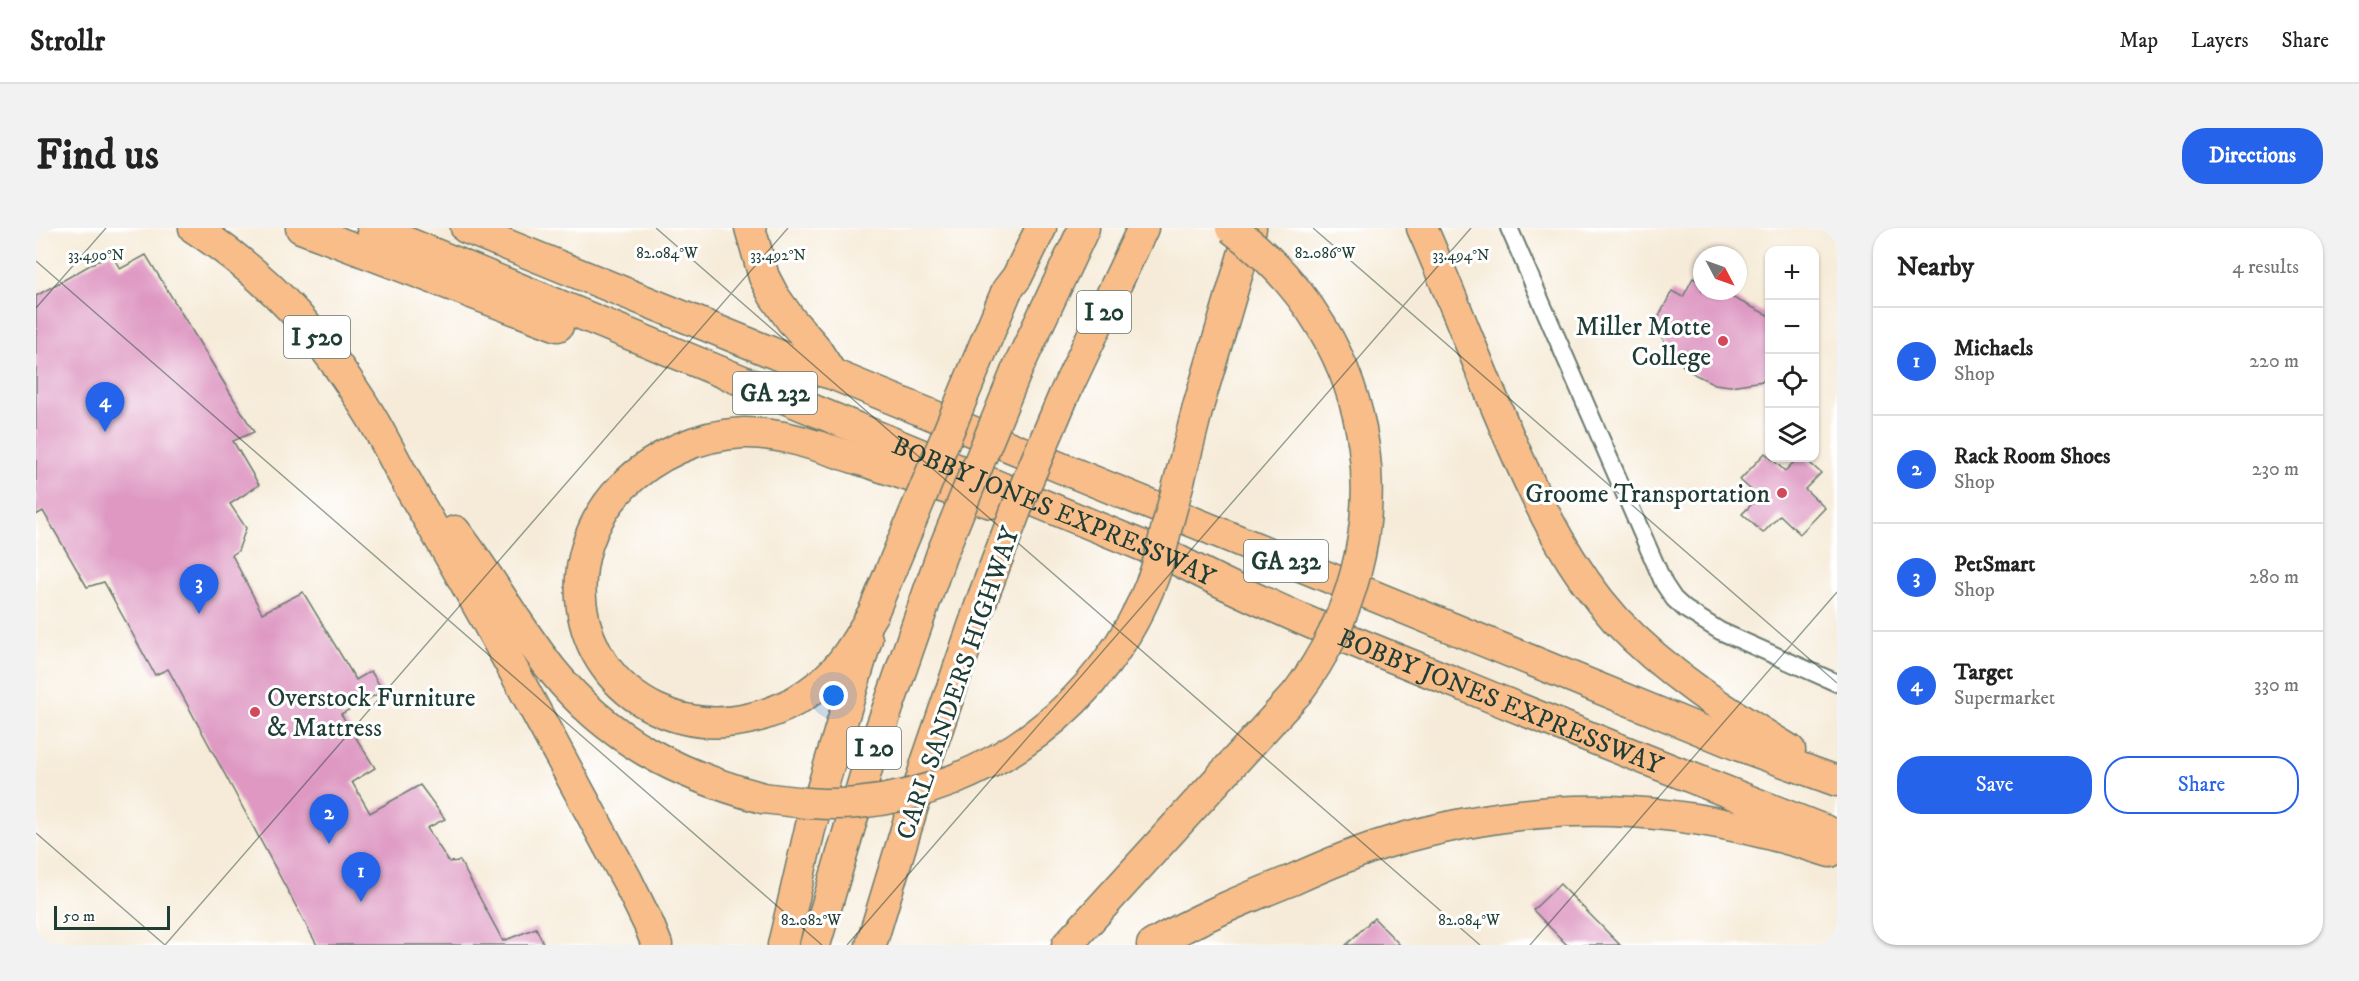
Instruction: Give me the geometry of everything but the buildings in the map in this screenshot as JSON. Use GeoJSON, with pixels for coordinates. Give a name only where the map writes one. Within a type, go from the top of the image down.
{"type":"FeatureCollection","features":[{"type":"Feature","properties":{"kind":"highway","name":"I 520"},"geometry":{"type":"LineString","coordinates":[[194,228],[253,271],[294,310],[337,363],[371,417],[403,477]]}},
{"type":"Feature","properties":{"kind":"highway"},"geometry":{"type":"LineString","coordinates":[[301,228],[618,348],[751,384]]}},
{"type":"Feature","properties":{"kind":"highway","name":"BOBBY JONES EXPRESSWAY"},"geometry":{"type":"LineString","coordinates":[[372,228],[1177,560],[1218,581],[1410,665],[1622,751],[1837,834]]}},
{"type":"Feature","properties":{"kind":"highway","name":"BOBBY JONES EXPRESSWAY"},"geometry":{"type":"LineString","coordinates":[[466,228],[635,298],[810,368],[831,374],[1718,738],[1837,779]]}},
{"type":"Feature","properties":{"kind":"highway"},"geometry":{"type":"LineString","coordinates":[[501,228],[635,298]]}},
{"type":"Feature","properties":{"kind":"highway"},"geometry":{"type":"LineString","coordinates":[[750,228],[764,277],[774,296],[814,346],[831,374]]}},
{"type":"Feature","properties":{"kind":"highway"},"geometry":{"type":"LineString","coordinates":[[1024,228],[1007,290],[873,613],[853,647],[835,670],[800,699],[758,717],[718,722],[694,721],[657,709],[641,700],[616,677],[595,648],[582,616],[581,566],[594,526],[602,511],[616,493],[648,465],[665,454],[716,436],[743,433],[767,434],[812,444],[1035,518],[1174,570],[1218,581]]}},
{"type":"Feature","properties":{"kind":"highway"},"geometry":{"type":"LineString","coordinates":[[1007,290],[1017,277],[1041,228]]}},
{"type":"Feature","properties":{"kind":"highway","name":"I 20"},"geometry":{"type":"LineString","coordinates":[[815,945],[873,751],[942,553],[1016,372],[1084,228]]}},
{"type":"Feature","properties":{"kind":"highway","name":"CARL SANDERS HIGHWAY"},"geometry":{"type":"LineString","coordinates":[[872,945],[923,770],[983,597],[1024,489],[1064,395],[1143,228]]}},
{"type":"Feature","properties":{"kind":"highway"},"geometry":{"type":"LineString","coordinates":[[1067,945],[1297,693],[1325,651],[1338,625],[1358,564],[1366,519],[1364,439],[1349,386],[1320,323],[1286,277],[1248,240],[1231,228]]}},
{"type":"Feature","properties":{"kind":"highway"},"geometry":{"type":"LineString","coordinates":[[403,477],[456,532],[553,670],[594,713],[638,747],[721,787],[763,798],[809,804],[856,803],[909,795],[970,773],[999,758],[1050,724],[1088,687],[1121,643],[1152,579],[1198,407],[1251,228]]}},
{"type":"Feature","properties":{"kind":"highway"},"geometry":{"type":"LineString","coordinates":[[1422,228],[1492,399],[1538,501],[1564,550],[1597,597],[1636,640],[1698,693],[1837,779]]}},
{"type":"Feature","properties":{"kind":"highway"},"geometry":{"type":"LineString","coordinates":[[403,477],[448,552],[622,870],[657,945]]}},
{"type":"Feature","properties":{"kind":"highway"},"geometry":{"type":"LineString","coordinates":[[783,945],[810,829],[865,651],[873,613]]}},
{"type":"Feature","properties":{"kind":"highway"},"geometry":{"type":"LineString","coordinates":[[1152,945],[1225,907],[1387,843],[1445,827],[1506,816],[1569,810],[1623,810],[1709,819],[1762,831],[1837,854]]}},
{"type":"Feature","properties":{"kind":"street"},"geometry":{"type":"LineString","coordinates":[[1509,228],[1664,584],[1674,599],[1702,622],[1837,683]]}},
{"type":"Feature","properties":{"kind":"place","name":"Miller Motte College"},"geometry":{"type":"Point","coordinates":[1723,341]}},
{"type":"Feature","properties":{"kind":"place","name":"Target"},"geometry":{"type":"Point","coordinates":[105,432]}},
{"type":"Feature","properties":{"kind":"place","name":"Groome Transportation"},"geometry":{"type":"Point","coordinates":[1782,493]}},
{"type":"Feature","properties":{"kind":"place","name":"PetSmart"},"geometry":{"type":"Point","coordinates":[199,614]}},
{"type":"Feature","properties":{"kind":"place","name":"Overstock Furniture & Mattress"},"geometry":{"type":"Point","coordinates":[255,712]}},
{"type":"Feature","properties":{"kind":"place","name":"Rack Room Shoes"},"geometry":{"type":"Point","coordinates":[329,844]}},
{"type":"Feature","properties":{"kind":"place","name":"Michaels"},"geometry":{"type":"Point","coordinates":[361,902]}}]}
